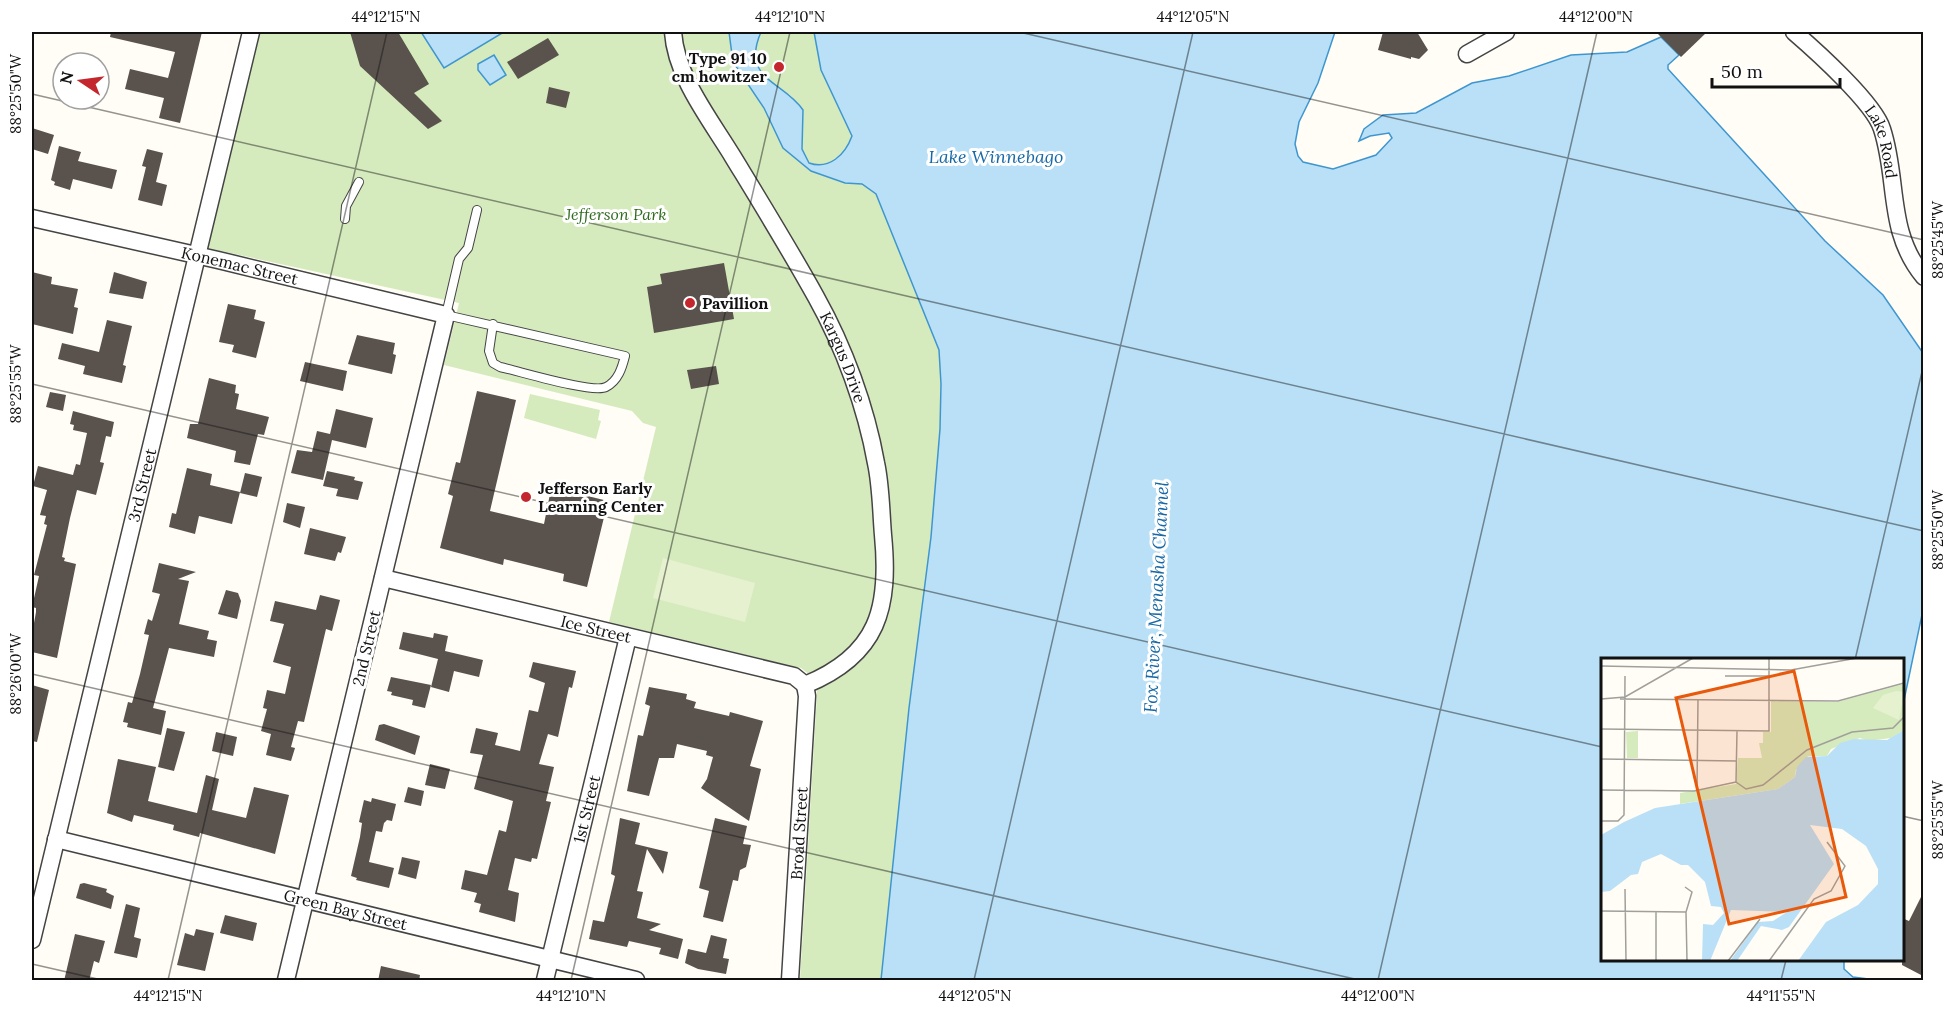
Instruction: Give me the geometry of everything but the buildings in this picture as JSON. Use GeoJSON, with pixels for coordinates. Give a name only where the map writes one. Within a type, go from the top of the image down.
{"type":"FeatureCollection","features":[{"type":"Feature","properties":{"kind":"street","name":"3rd Street"},"geometry":{"type":"LineString","coordinates":[[32,940],[251,32]]}},
{"type":"Feature","properties":{"kind":"street","name":"Kargus Drive"},"geometry":{"type":"LineString","coordinates":[[673,32],[685,77],[818,300],[851,379],[868,428],[877,464],[885,556],[885,584],[881,612],[862,646],[838,667],[805,685]]}},
{"type":"Feature","properties":{"kind":"street"},"geometry":{"type":"LineString","coordinates":[[1467,54],[1506,32]]}},
{"type":"Feature","properties":{"kind":"street","name":"Lake Road"},"geometry":{"type":"LineString","coordinates":[[1794,32],[1825,58],[1871,111],[1882,128],[1899,233],[1912,263],[1923,277]]}},
{"type":"Feature","properties":{"kind":"street","name":"Konemac Street"},"geometry":{"type":"LineString","coordinates":[[32,219],[197,255],[446,315]]}},
{"type":"Feature","properties":{"kind":"street","name":"2nd Street"},"geometry":{"type":"LineString","coordinates":[[286,981],[446,315]]}},
{"type":"Feature","properties":{"kind":"street","name":"Ice Street"},"geometry":{"type":"LineString","coordinates":[[383,578],[794,676],[805,685]]}},
{"type":"Feature","properties":{"kind":"street","name":"1st Street"},"geometry":{"type":"LineString","coordinates":[[545,981],[628,637]]}},
{"type":"Feature","properties":{"kind":"street","name":"Broad Street"},"geometry":{"type":"LineString","coordinates":[[790,981],[807,696],[805,685]]}},
{"type":"Feature","properties":{"kind":"street","name":"Green Bay Street"},"geometry":{"type":"LineString","coordinates":[[56,839],[636,981]]}},
{"type":"Feature","properties":{"kind":"lane"},"geometry":{"type":"LineString","coordinates":[[345,219],[345,206],[359,182]]}},
{"type":"Feature","properties":{"kind":"lane"},"geometry":{"type":"LineString","coordinates":[[477,210],[468,248],[459,259],[446,315],[493,324],[625,356],[613,383],[596,390],[500,367],[493,363],[489,351],[493,324]]}},
{"type":"Feature","properties":{"kind":"green space","name":"Jefferson Park"},"geometry":{"type":"Polygon","coordinates":[[[255,32],[729,32],[733,62],[764,108],[784,148],[818,174],[845,183],[862,184],[876,194],[939,350],[941,384],[940,429],[931,537],[909,708],[881,980],[800,980],[817,695],[815,683],[811,677],[801,668],[609,622],[656,427],[643,423],[632,411],[444,365],[459,303],[203,247],[255,32]]]}},
{"type":"Feature","properties":{"kind":"green space"},"geometry":{"type":"Polygon","coordinates":[[[761,32],[814,32],[821,70],[852,136],[843,151],[829,163],[821,166],[808,161],[802,147],[803,110],[791,96],[770,81],[759,68],[756,53],[761,32]]]}},
{"type":"Feature","properties":{"kind":"green space"},"geometry":{"type":"Polygon","coordinates":[[[530,394],[600,410],[598,420],[601,421],[596,439],[524,418],[530,394]]]}},
{"type":"Feature","properties":{"kind":"green space"},"geometry":{"type":"Polygon","coordinates":[[[663,558],[755,583],[745,622],[653,598],[663,558]]]}},
{"type":"Feature","properties":{"kind":"water"},"geometry":{"type":"Polygon","coordinates":[[[421,32],[504,32],[444,68],[421,32]]]}},
{"type":"Feature","properties":{"kind":"water"},"geometry":{"type":"Polygon","coordinates":[[[729,32],[761,32],[756,48],[756,60],[760,70],[795,100],[803,110],[802,149],[809,163],[816,165],[830,163],[841,155],[852,136],[821,70],[814,32],[1335,32],[1318,83],[1299,122],[1295,144],[1298,156],[1303,162],[1333,169],[1376,155],[1392,138],[1389,133],[1370,136],[1359,141],[1364,129],[1383,115],[1416,113],[1472,83],[1509,76],[1571,55],[1627,52],[1661,37],[1679,55],[1668,65],[1668,69],[1825,241],[1883,295],[1923,353],[1923,610],[1904,700],[1904,658],[1601,658],[1601,961],[1844,961],[1844,969],[1853,977],[1876,980],[881,980],[909,708],[931,537],[940,429],[939,350],[876,194],[862,184],[845,183],[811,171],[783,148],[764,108],[733,62],[729,32]]]}},
{"type":"Feature","properties":{"kind":"water"},"geometry":{"type":"Polygon","coordinates":[[[494,55],[506,75],[490,85],[478,70],[478,64],[494,55]]]}},
{"type":"Feature","properties":{"kind":"place","name":"Type 91 10 cm howitzer"},"geometry":{"type":"Point","coordinates":[779,67]}},
{"type":"Feature","properties":{"kind":"place","name":"Pavillion"},"geometry":{"type":"Point","coordinates":[690,303]}},
{"type":"Feature","properties":{"kind":"place","name":"Jefferson Early Learning Center"},"geometry":{"type":"Point","coordinates":[526,497]}},
{"type":"Feature","properties":{"kind":"water label","name":"Lake Winnebago"},"geometry":{"type":"Point","coordinates":[996,156]}},
{"type":"Feature","properties":{"kind":"water label","name":"Fox River, Menasha Channel"},"geometry":{"type":"Point","coordinates":[1156,597]}}]}
